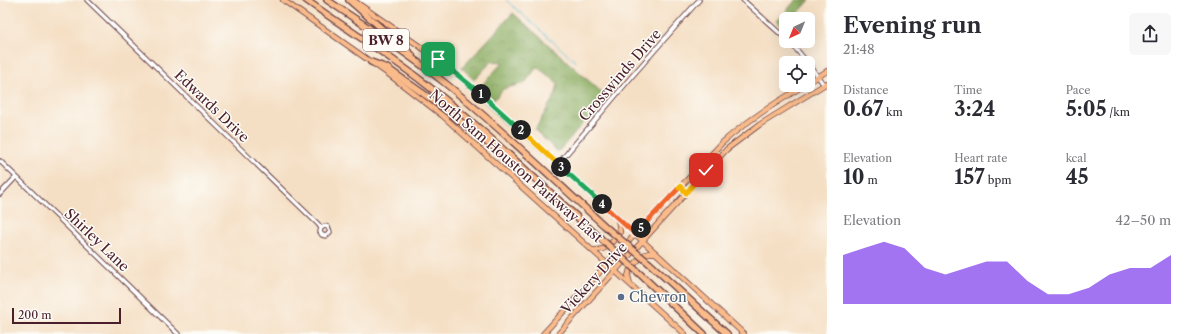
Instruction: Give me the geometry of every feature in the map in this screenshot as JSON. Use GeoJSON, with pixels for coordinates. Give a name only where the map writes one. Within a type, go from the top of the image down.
{"type":"FeatureCollection","features":[{"type":"Feature","properties":{"kind":"highway","name":"North Sam Houston Parkway East"},"geometry":{"type":"LineString","coordinates":[[306,0],[395,61],[471,121],[704,334]]}},
{"type":"Feature","properties":{"kind":"highway","name":"North Sam Houston Parkway East"},"geometry":{"type":"LineString","coordinates":[[326,0],[444,82],[498,128],[608,229],[649,263],[728,334]]}},
{"type":"Feature","properties":{"kind":"highway"},"geometry":{"type":"LineString","coordinates":[[349,0],[444,82]]}},
{"type":"Feature","properties":{"kind":"highway"},"geometry":{"type":"LineString","coordinates":[[371,62],[386,68],[441,106],[542,186]]}},
{"type":"Feature","properties":{"kind":"main road","name":"North Sam Houston Parkway East"},"geometry":{"type":"LineString","coordinates":[[283,0],[371,62],[443,116],[608,263],[685,334]]}},
{"type":"Feature","properties":{"kind":"main road","name":"North Sam Houston Parkway East"},"geometry":{"type":"LineString","coordinates":[[353,0],[443,63],[503,113],[744,334]]}},
{"type":"Feature","properties":{"kind":"main road"},"geometry":{"type":"LineString","coordinates":[[815,79],[827,71]]}},
{"type":"Feature","properties":{"kind":"main road","name":"Vickery Drive"},"geometry":{"type":"LineString","coordinates":[[558,334],[727,149],[759,125],[826,84]]}},
{"type":"Feature","properties":{"kind":"main road","name":"Vickery Drive"},"geometry":{"type":"LineString","coordinates":[[543,334],[680,186],[723,142],[734,132],[794,92]]}},
{"type":"Feature","properties":{"kind":"main road"},"geometry":{"type":"LineString","coordinates":[[755,118],[759,125]]}},
{"type":"Feature","properties":{"kind":"main road"},"geometry":{"type":"LineString","coordinates":[[680,186],[686,193]]}},
{"type":"Feature","properties":{"kind":"main road"},"geometry":{"type":"LineString","coordinates":[[593,250],[601,251],[605,249],[620,232],[621,228],[618,218]]}},
{"type":"Feature","properties":{"kind":"main road"},"geometry":{"type":"LineString","coordinates":[[630,283],[628,276],[630,269],[642,255],[656,253]]}},
{"type":"Feature","properties":{"kind":"street","name":"Edwards Drive"},"geometry":{"type":"LineString","coordinates":[[87,0],[321,228]]}},
{"type":"Feature","properties":{"kind":"street","name":"Crosswinds Drive"},"geometry":{"type":"LineString","coordinates":[[558,164],[699,0]]}},
{"type":"Feature","properties":{"kind":"street"},"geometry":{"type":"LineString","coordinates":[[743,0],[779,33]]}},
{"type":"Feature","properties":{"kind":"street"},"geometry":{"type":"LineString","coordinates":[[795,48],[802,56]]}},
{"type":"Feature","properties":{"kind":"street"},"geometry":{"type":"LineString","coordinates":[[815,73],[826,84]]}},
{"type":"Feature","properties":{"kind":"street","name":"Shirley Lane"},"geometry":{"type":"LineString","coordinates":[[0,161],[178,334]]}},
{"type":"Feature","properties":{"kind":"street"},"geometry":{"type":"LineString","coordinates":[[0,194],[16,177]]}},
{"type":"Feature","properties":{"kind":"green space"},"geometry":{"type":"Polygon","coordinates":[[[796,0],[810,0],[799,12],[785,12],[796,0]]]}},
{"type":"Feature","properties":{"kind":"green space"},"geometry":{"type":"Polygon","coordinates":[[[513,13],[607,97],[558,152],[535,130],[556,93],[558,83],[537,67],[525,83],[503,89],[494,100],[481,86],[503,62],[492,61],[474,80],[462,68],[513,13]]]}},
{"type":"Feature","properties":{"kind":"waterway"},"geometry":{"type":"LineString","coordinates":[[506,0],[576,62]]}},
{"type":"Feature","properties":{"kind":"place","name":"Chevron"},"geometry":{"type":"Point","coordinates":[621,297]}},
{"type":"Feature","properties":{"kind":"route"},"geometry":{"type":"LineString","coordinates":[[438,59],[503,113],[635,234],[680,186],[686,193],[706,170]]}}]}
